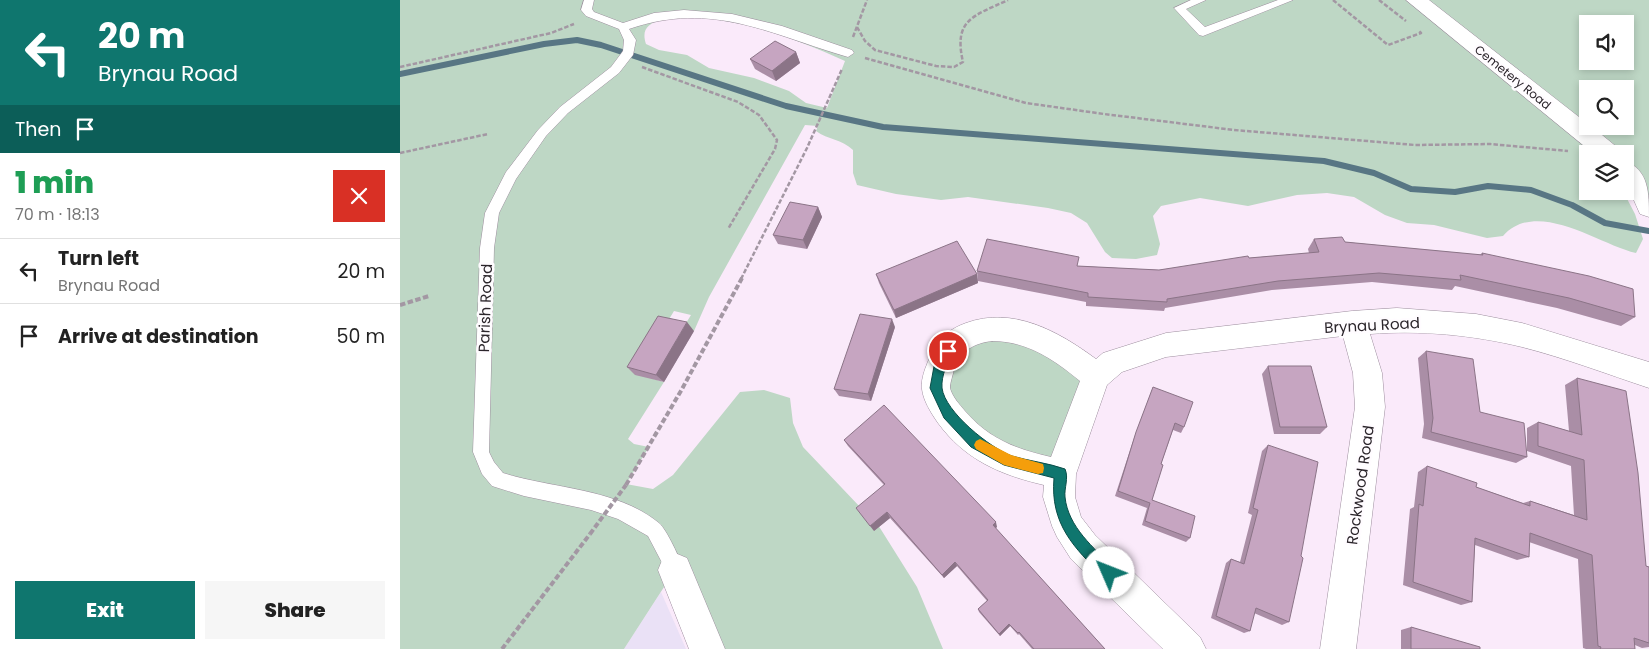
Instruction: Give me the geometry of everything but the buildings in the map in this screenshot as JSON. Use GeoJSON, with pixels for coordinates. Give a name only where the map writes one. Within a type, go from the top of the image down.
{"type":"FeatureCollection","features":[{"type":"Feature","properties":{"kind":"street","name":"Cemetery Road"},"geometry":{"type":"LineString","coordinates":[[1416,0],[1599,145]]}},
{"type":"Feature","properties":{"kind":"street"},"geometry":{"type":"LineString","coordinates":[[1634,181],[1643,192],[1649,207]]}},
{"type":"Feature","properties":{"kind":"street","name":"Brynau Road"},"geometry":{"type":"LineString","coordinates":[[1096,376],[1113,362],[1166,345],[1352,323],[1397,320],[1476,326],[1522,335],[1649,376]]}},
{"type":"Feature","properties":{"kind":"street","name":"Rockwood Road"},"geometry":{"type":"LineString","coordinates":[[1338,649],[1370,407],[1370,380],[1366,357],[1352,323]]}},
{"type":"Feature","properties":{"kind":"street"},"geometry":{"type":"LineString","coordinates":[[1060,474],[1009,461],[976,443],[948,414],[936,388],[941,361],[955,341],[976,330],[1004,329],[1035,337],[1062,350],[1096,376],[1060,474],[1059,497],[1068,526],[1083,547],[1188,649]]}},
{"type":"Feature","properties":{"kind":"street"},"geometry":{"type":"LineString","coordinates":[[675,570],[707,649]]}},
{"type":"Feature","properties":{"kind":"lane"},"geometry":{"type":"LineString","coordinates":[[589,0],[586,10],[590,14],[622,27],[630,40],[625,57]]}},
{"type":"Feature","properties":{"kind":"lane"},"geometry":{"type":"LineString","coordinates":[[1200,0],[1179,8],[1203,32],[1288,0]]}},
{"type":"Feature","properties":{"kind":"lane"},"geometry":{"type":"LineString","coordinates":[[622,27],[658,16],[693,12],[719,13],[756,20],[848,53]]}},
{"type":"Feature","properties":{"kind":"lane","name":"Parish Road"},"geometry":{"type":"LineString","coordinates":[[625,57],[614,70],[564,110],[542,133],[511,176],[492,213],[487,248],[481,452],[488,468],[498,480],[524,488],[591,501],[622,512],[654,530],[675,570]]}},
{"type":"Feature","properties":{"kind":"path"},"geometry":{"type":"LineString","coordinates":[[502,649],[626,485],[696,365],[754,255],[827,108],[867,0]]}},
{"type":"Feature","properties":{"kind":"path"},"geometry":{"type":"LineString","coordinates":[[857,26],[865,41],[876,50],[936,66],[954,67],[963,62],[957,42],[961,27],[973,17],[1008,0]]}},
{"type":"Feature","properties":{"kind":"path"},"geometry":{"type":"LineString","coordinates":[[1333,0],[1388,45],[1421,33],[1414,27]]}},
{"type":"Feature","properties":{"kind":"path"},"geometry":{"type":"LineString","coordinates":[[1379,0],[1407,22]]}},
{"type":"Feature","properties":{"kind":"path"},"geometry":{"type":"LineString","coordinates":[[400,67],[551,34],[590,14]]}},
{"type":"Feature","properties":{"kind":"path"},"geometry":{"type":"LineString","coordinates":[[848,53],[1026,103],[1104,114],[1234,130],[1415,145],[1490,144],[1574,151]]}},
{"type":"Feature","properties":{"kind":"path"},"geometry":{"type":"LineString","coordinates":[[625,57],[738,102],[759,115],[774,134],[777,140],[775,149],[728,229]]}},
{"type":"Feature","properties":{"kind":"path"},"geometry":{"type":"LineString","coordinates":[[400,153],[488,134]]}},
{"type":"Feature","properties":{"kind":"path"},"geometry":{"type":"LineString","coordinates":[[400,306],[429,296]]}},
{"type":"Feature","properties":{"kind":"shaded area"},"geometry":{"type":"Polygon","coordinates":[[[661,592],[686,649],[624,649],[661,592]]]}},
{"type":"Feature","properties":{"kind":"green space"},"geometry":{"type":"Polygon","coordinates":[[[400,0],[1649,0],[1649,207],[1643,192],[1634,182],[1634,145],[1579,145],[1579,200],[1628,200],[1635,214],[1643,239],[1636,253],[1550,222],[1533,221],[1517,225],[1503,236],[1487,238],[1434,225],[1407,223],[1385,215],[1354,197],[1327,193],[1297,195],[1248,206],[1200,198],[1161,206],[1153,216],[1160,244],[1157,255],[1136,259],[1112,258],[1105,252],[1087,223],[1071,213],[968,197],[941,200],[896,194],[857,185],[853,173],[853,150],[849,146],[816,131],[818,126],[805,125],[709,297],[694,331],[683,328],[691,315],[674,311],[636,374],[664,382],[628,439],[634,444],[649,447],[626,484],[653,489],[673,475],[740,392],[764,390],[790,398],[793,423],[803,447],[880,528],[917,587],[943,649],[707,649],[675,570],[624,649],[400,649],[400,0]],[[687,17],[664,20],[650,25],[644,35],[646,44],[659,50],[687,55],[709,68],[754,78],[789,91],[806,103],[827,108],[845,61],[788,37],[768,31],[728,21],[687,17]]]}},
{"type":"Feature","properties":{"kind":"green space"},"geometry":{"type":"Polygon","coordinates":[[[1004,329],[1096,377],[1060,474],[948,414],[941,361],[1004,329]]]}},
{"type":"Feature","properties":{"kind":"waterway"},"geometry":{"type":"LineString","coordinates":[[400,74],[544,44],[577,40],[601,45],[786,106],[883,127],[1324,161],[1374,173],[1411,189],[1455,192],[1488,186],[1531,190],[1572,205],[1605,223],[1649,231]]}},
{"type":"Feature","properties":{"kind":"slow traffic"},"geometry":{"type":"LineString","coordinates":[[980,445],[1009,461],[1038,468]]}},
{"type":"Feature","properties":{"kind":"route"},"geometry":{"type":"LineString","coordinates":[[948,351],[941,361],[936,388],[948,414],[976,443],[1009,461],[1060,474],[1059,497],[1068,526],[1083,547],[1109,573]]}}]}
